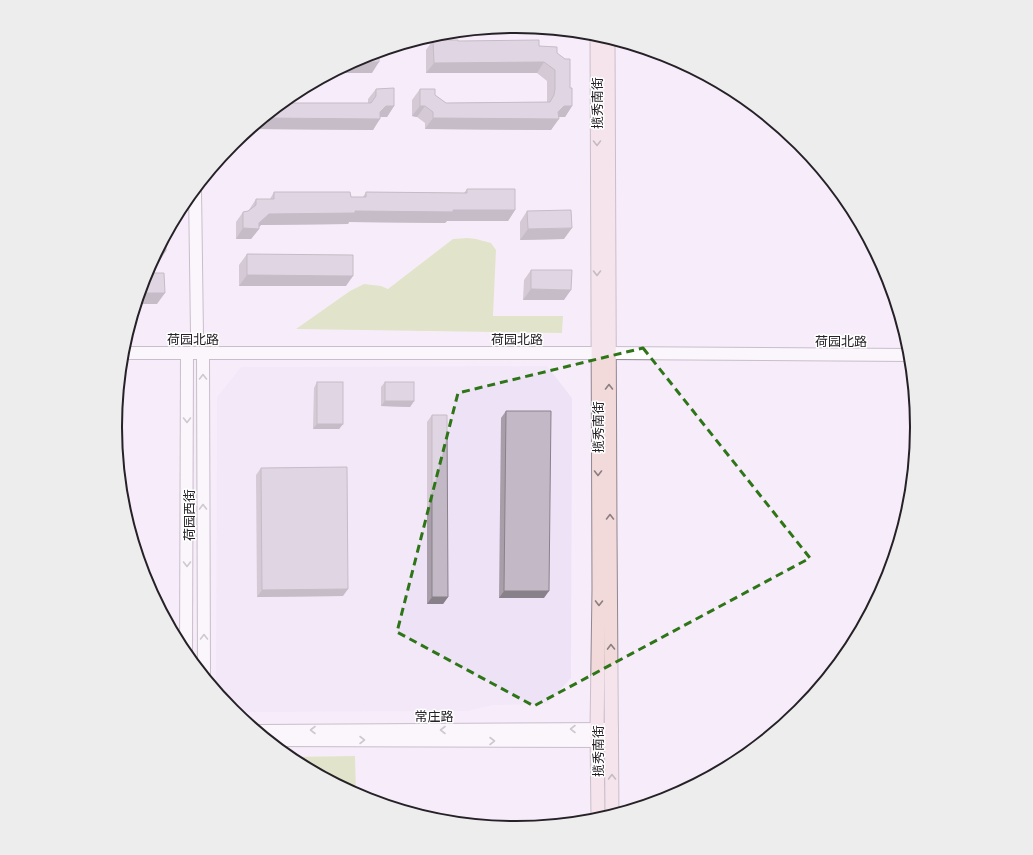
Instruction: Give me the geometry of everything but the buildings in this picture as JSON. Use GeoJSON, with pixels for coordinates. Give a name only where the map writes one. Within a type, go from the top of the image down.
{"type":"FeatureCollection","features":[{"type":"Feature","properties":{"kind":"main road","name":"揽秀南街"},"geometry":{"type":"LineString","coordinates":[[597,42],[603,353],[610,532],[612,810]]}},
{"type":"Feature","properties":{"kind":"main road","name":"揽秀南街"},"geometry":{"type":"LineString","coordinates":[[598,813],[597,735],[608,44]]}},
{"type":"Feature","properties":{"kind":"street"},"geometry":{"type":"LineString","coordinates":[[195,199],[196,335]]}},
{"type":"Feature","properties":{"kind":"street","name":"荷园北路"},"geometry":{"type":"LineString","coordinates":[[129,354],[603,353],[904,355]]}},
{"type":"Feature","properties":{"kind":"street","name":"荷园西街"},"geometry":{"type":"LineString","coordinates":[[186,644],[187,354]]}},
{"type":"Feature","properties":{"kind":"street","name":"荷园西街"},"geometry":{"type":"LineString","coordinates":[[203,354],[204,668]]}},
{"type":"Feature","properties":{"kind":"street","name":"常庄路"},"geometry":{"type":"LineString","coordinates":[[265,731],[612,735]]}},
{"type":"Feature","properties":{"kind":"street","name":"常庄路"},"geometry":{"type":"LineString","coordinates":[[276,740],[597,735]]}},
{"type":"Feature","properties":{"kind":"highlighted area"},"geometry":{"type":"Polygon","coordinates":[[[643,348],[810,558],[534,706],[397,632],[458,393],[643,348]]]}},
{"type":"Feature","properties":{"kind":"shaded area"},"geometry":{"type":"Polygon","coordinates":[[[547,366],[572,398],[571,678],[547,704],[493,705],[468,711],[245,712],[220,687],[216,683],[217,397],[241,367],[547,366]]]}},
{"type":"Feature","properties":{"kind":"green space"},"geometry":{"type":"Polygon","coordinates":[[[468,238],[491,243],[496,250],[493,316],[563,316],[562,333],[296,329],[350,291],[364,284],[381,286],[388,289],[453,239],[468,238]]]}},
{"type":"Feature","properties":{"kind":"green space"},"geometry":{"type":"Polygon","coordinates":[[[355,756],[356,787],[319,769],[298,757],[355,756]]]}}]}
